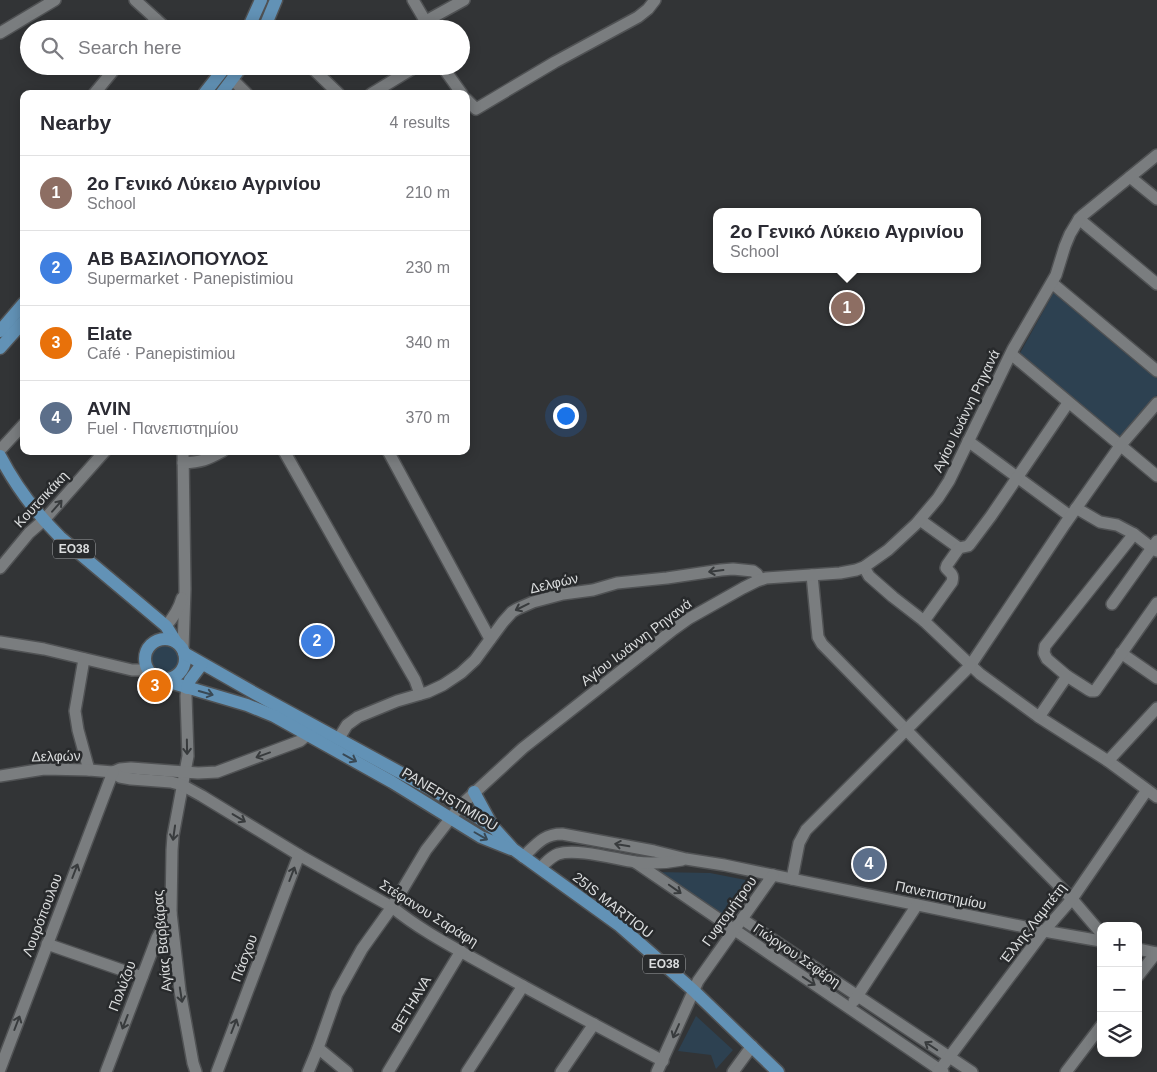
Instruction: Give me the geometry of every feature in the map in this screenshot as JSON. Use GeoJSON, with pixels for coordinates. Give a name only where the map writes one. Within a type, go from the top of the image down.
{"type":"FeatureCollection","features":[{"type":"Feature","properties":{"kind":"main road"},"geometry":{"type":"LineString","coordinates":[[252,20],[261,0]]}},
{"type":"Feature","properties":{"kind":"main road"},"geometry":{"type":"LineString","coordinates":[[269,20],[276,0]]}},
{"type":"Feature","properties":{"kind":"main road"},"geometry":{"type":"LineString","coordinates":[[206,90],[215,75]]}},
{"type":"Feature","properties":{"kind":"main road"},"geometry":{"type":"LineString","coordinates":[[224,90],[235,75]]}},
{"type":"Feature","properties":{"kind":"main road"},"geometry":{"type":"LineString","coordinates":[[0,331],[20,308]]}},
{"type":"Feature","properties":{"kind":"main road"},"geometry":{"type":"LineString","coordinates":[[0,348],[20,326]]}},
{"type":"Feature","properties":{"kind":"main road","name":"ΕΟ38"},"geometry":{"type":"LineString","coordinates":[[0,456],[22,491],[44,520],[60,537],[166,626],[181,648]]}},
{"type":"Feature","properties":{"kind":"main road"},"geometry":{"type":"LineString","coordinates":[[147,670],[144,656],[146,650],[166,626]]}},
{"type":"Feature","properties":{"kind":"main road"},"geometry":{"type":"LineString","coordinates":[[150,644],[163,638],[170,639],[181,648],[185,660],[183,668],[173,678],[159,679]]}},
{"type":"Feature","properties":{"kind":"main road","name":"PANEPISTIMIOU"},"geometry":{"type":"LineString","coordinates":[[181,648],[202,664],[310,730],[460,806],[495,829],[518,853]]}},
{"type":"Feature","properties":{"kind":"main road"},"geometry":{"type":"LineString","coordinates":[[187,688],[190,680],[202,664]]}},
{"type":"Feature","properties":{"kind":"main road","name":"ΕΟ38"},"geometry":{"type":"LineString","coordinates":[[147,670],[159,679]]}},
{"type":"Feature","properties":{"kind":"main road","name":"PANEPISTIMIOU"},"geometry":{"type":"LineString","coordinates":[[159,679],[260,710],[310,730]]}},
{"type":"Feature","properties":{"kind":"main road","name":"PANEPISTIMIOU"},"geometry":{"type":"LineString","coordinates":[[336,744],[392,782],[481,837],[518,853]]}},
{"type":"Feature","properties":{"kind":"main road"},"geometry":{"type":"LineString","coordinates":[[474,792],[495,829]]}},
{"type":"Feature","properties":{"kind":"main road","name":"25IS MARTIOU"},"geometry":{"type":"LineString","coordinates":[[518,853],[620,926],[693,990],[778,1072]]}},
{"type":"Feature","properties":{"kind":"street"},"geometry":{"type":"LineString","coordinates":[[22,20],[55,0]]}},
{"type":"Feature","properties":{"kind":"street"},"geometry":{"type":"LineString","coordinates":[[135,0],[156,19]]}},
{"type":"Feature","properties":{"kind":"street"},"geometry":{"type":"LineString","coordinates":[[413,0],[425,20]]}},
{"type":"Feature","properties":{"kind":"street"},"geometry":{"type":"LineString","coordinates":[[435,20],[464,0]]}},
{"type":"Feature","properties":{"kind":"street"},"geometry":{"type":"LineString","coordinates":[[470,103],[476,109],[555,62],[638,17],[648,10],[655,0]]}},
{"type":"Feature","properties":{"kind":"street"},"geometry":{"type":"LineString","coordinates":[[0,33],[20,21]]}},
{"type":"Feature","properties":{"kind":"street"},"geometry":{"type":"LineString","coordinates":[[97,90],[109,75]]}},
{"type":"Feature","properties":{"kind":"street"},"geometry":{"type":"LineString","coordinates":[[319,75],[335,90]]}},
{"type":"Feature","properties":{"kind":"street"},"geometry":{"type":"LineString","coordinates":[[378,90],[402,75]]}},
{"type":"Feature","properties":{"kind":"street"},"geometry":{"type":"LineString","coordinates":[[448,75],[459,90]]}},
{"type":"Feature","properties":{"kind":"street"},"geometry":{"type":"LineString","coordinates":[[232,79],[243,90]]}},
{"type":"Feature","properties":{"kind":"street","name":"Αγίου Ιωάννη Ρηγανά"},"geometry":{"type":"LineString","coordinates":[[308,1072],[337,994],[362,950],[392,907],[419,861],[460,806],[474,792],[536,737],[674,629],[721,600],[760,579],[840,573],[864,567],[888,550],[920,520],[949,481],[1011,354],[1052,283],[1065,246],[1078,219],[1157,155]]}},
{"type":"Feature","properties":{"kind":"street"},"geometry":{"type":"LineString","coordinates":[[1130,177],[1157,199]]}},
{"type":"Feature","properties":{"kind":"street"},"geometry":{"type":"LineString","coordinates":[[1078,219],[1157,284]]}},
{"type":"Feature","properties":{"kind":"street"},"geometry":{"type":"LineString","coordinates":[[1052,283],[1157,371]]}},
{"type":"Feature","properties":{"kind":"street"},"geometry":{"type":"LineString","coordinates":[[1011,354],[1157,476]]}},
{"type":"Feature","properties":{"kind":"street"},"geometry":{"type":"LineString","coordinates":[[924,621],[952,582],[952,573],[946,566],[959,548],[970,544],[991,516],[1068,402]]}},
{"type":"Feature","properties":{"kind":"street"},"geometry":{"type":"LineString","coordinates":[[792,879],[799,843],[806,830],[970,666],[1073,512],[1120,446],[1157,402]]}},
{"type":"Feature","properties":{"kind":"street"},"geometry":{"type":"LineString","coordinates":[[0,450],[20,428]]}},
{"type":"Feature","properties":{"kind":"street"},"geometry":{"type":"LineString","coordinates":[[968,441],[1018,477],[1073,512],[1100,522],[1117,525],[1155,547],[1112,604]]}},
{"type":"Feature","properties":{"kind":"street","name":"Κουτσικάκη"},"geometry":{"type":"LineString","coordinates":[[0,568],[29,533],[44,520],[101,455]]}},
{"type":"Feature","properties":{"kind":"street"},"geometry":{"type":"LineString","coordinates":[[181,648],[185,589],[182,455]]}},
{"type":"Feature","properties":{"kind":"street"},"geometry":{"type":"LineString","coordinates":[[183,463],[198,462],[216,455]]}},
{"type":"Feature","properties":{"kind":"street"},"geometry":{"type":"LineString","coordinates":[[286,455],[415,680],[420,694]]}},
{"type":"Feature","properties":{"kind":"street"},"geometry":{"type":"LineString","coordinates":[[390,455],[490,639]]}},
{"type":"Feature","properties":{"kind":"street"},"geometry":{"type":"LineString","coordinates":[[920,520],[959,548]]}},
{"type":"Feature","properties":{"kind":"street"},"geometry":{"type":"LineString","coordinates":[[1134,534],[1045,646],[1044,653],[1047,659],[1067,676],[1089,690],[1095,691],[1157,603]]}},
{"type":"Feature","properties":{"kind":"street"},"geometry":{"type":"LineString","coordinates":[[864,567],[869,576],[924,621],[980,674],[1039,717],[1108,761],[1157,797]]}},
{"type":"Feature","properties":{"kind":"street","name":"Δελφών"},"geometry":{"type":"LineString","coordinates":[[336,744],[347,726],[358,717],[397,700],[428,692],[461,673],[475,660],[508,616],[517,609],[533,602],[624,582],[649,581],[720,570],[753,571],[760,579]]}},
{"type":"Feature","properties":{"kind":"street"},"geometry":{"type":"LineString","coordinates":[[812,575],[818,637],[822,644],[1072,899],[1097,928]]}},
{"type":"Feature","properties":{"kind":"street"},"geometry":{"type":"LineString","coordinates":[[166,626],[180,605],[185,589]]}},
{"type":"Feature","properties":{"kind":"street"},"geometry":{"type":"LineString","coordinates":[[0,642],[44,649],[132,670],[147,670]]}},
{"type":"Feature","properties":{"kind":"street"},"geometry":{"type":"LineString","coordinates":[[1121,653],[1157,678]]}},
{"type":"Feature","properties":{"kind":"street"},"geometry":{"type":"LineString","coordinates":[[84,658],[75,711],[89,770]]}},
{"type":"Feature","properties":{"kind":"street"},"geometry":{"type":"LineString","coordinates":[[1039,717],[1067,676]]}},
{"type":"Feature","properties":{"kind":"street","name":"Αγίας Βαρβάρας"},"geometry":{"type":"LineString","coordinates":[[187,688],[188,756],[173,836],[171,913],[180,991],[196,1072]]}},
{"type":"Feature","properties":{"kind":"street"},"geometry":{"type":"LineString","coordinates":[[1108,761],[1157,708]]}},
{"type":"Feature","properties":{"kind":"street","name":"Δελφών"},"geometry":{"type":"LineString","coordinates":[[113,772],[131,768],[217,772],[300,741],[310,730]]}},
{"type":"Feature","properties":{"kind":"street","name":"Δελφών"},"geometry":{"type":"LineString","coordinates":[[0,776],[44,769],[89,770],[113,772],[131,779],[171,782],[182,785]]}},
{"type":"Feature","properties":{"kind":"street","name":"Λουρόπουλου"},"geometry":{"type":"LineString","coordinates":[[0,1069],[113,772]]}},
{"type":"Feature","properties":{"kind":"street"},"geometry":{"type":"LineString","coordinates":[[202,796],[197,792],[195,786],[196,779],[200,775],[207,773]]}},
{"type":"Feature","properties":{"kind":"street","name":"Στέφανου Σαράφη"},"geometry":{"type":"LineString","coordinates":[[182,785],[299,855],[392,907],[404,917],[461,951],[522,986],[663,1061]]}},
{"type":"Feature","properties":{"kind":"street","name":"Έλλης Λαμπέτη"},"geometry":{"type":"LineString","coordinates":[[940,1071],[948,1057],[1044,931],[1072,899],[1147,790]]}},
{"type":"Feature","properties":{"kind":"street","name":"Πανεπιστημίου"},"geometry":{"type":"LineString","coordinates":[[518,853],[550,835],[562,834],[654,851],[686,860],[724,865],[1044,931],[1097,939]]}},
{"type":"Feature","properties":{"kind":"street","name":"Πανεπιστημίου"},"geometry":{"type":"LineString","coordinates":[[540,868],[556,854],[571,852],[635,862],[661,863],[686,860]]}},
{"type":"Feature","properties":{"kind":"street","name":"Πάσχου"},"geometry":{"type":"LineString","coordinates":[[217,1072],[299,855]]}},
{"type":"Feature","properties":{"kind":"street","name":"Γιώργου Σεφέρη"},"geometry":{"type":"LineString","coordinates":[[635,862],[940,1071]]}},
{"type":"Feature","properties":{"kind":"street","name":"Γυφτομήτρου"},"geometry":{"type":"LineString","coordinates":[[657,1072],[693,990],[704,970],[773,875]]}},
{"type":"Feature","properties":{"kind":"street"},"geometry":{"type":"LineString","coordinates":[[848,1008],[917,905]]}},
{"type":"Feature","properties":{"kind":"street","name":"Πολύζου"},"geometry":{"type":"LineString","coordinates":[[106,1072],[157,938],[171,913]]}},
{"type":"Feature","properties":{"kind":"street","name":"Γιώργου Σεφέρη"},"geometry":{"type":"LineString","coordinates":[[742,919],[972,1072]]}},
{"type":"Feature","properties":{"kind":"street"},"geometry":{"type":"LineString","coordinates":[[47,944],[142,977]]}},
{"type":"Feature","properties":{"kind":"street"},"geometry":{"type":"LineString","coordinates":[[1142,950],[1156,953],[1142,971]]}},
{"type":"Feature","properties":{"kind":"street","name":"BETHAVA"},"geometry":{"type":"LineString","coordinates":[[388,1072],[461,951]]}},
{"type":"Feature","properties":{"kind":"street"},"geometry":{"type":"LineString","coordinates":[[467,1072],[522,986]]}},
{"type":"Feature","properties":{"kind":"street"},"geometry":{"type":"LineString","coordinates":[[561,1072],[594,1024]]}},
{"type":"Feature","properties":{"kind":"street"},"geometry":{"type":"LineString","coordinates":[[1066,1072],[1097,1031]]}},
{"type":"Feature","properties":{"kind":"street"},"geometry":{"type":"LineString","coordinates":[[733,1072],[752,1046]]}},
{"type":"Feature","properties":{"kind":"street"},"geometry":{"type":"LineString","coordinates":[[318,1048],[347,1072]]}},
{"type":"Feature","properties":{"kind":"shaded area"},"geometry":{"type":"Polygon","coordinates":[[[1054,292],[1157,378],[1157,395],[1122,439],[1020,353],[1054,292]]]}},
{"type":"Feature","properties":{"kind":"shaded area"},"geometry":{"type":"Polygon","coordinates":[[[165,646],[174,650],[178,659],[174,668],[165,672],[156,668],[152,659],[156,650],[165,646]]]}},
{"type":"Feature","properties":{"kind":"shaded area"},"geometry":{"type":"Polygon","coordinates":[[[656,872],[710,873],[756,882],[728,919],[656,872]]]}},
{"type":"Feature","properties":{"kind":"shaded area"},"geometry":{"type":"Polygon","coordinates":[[[696,1016],[733,1050],[716,1069],[711,1055],[678,1051],[696,1016]]]}},
{"type":"Feature","properties":{"kind":"place","name":"2ο Γενικό Λύκειο Αγρινίου"},"geometry":{"type":"Point","coordinates":[847,308]}},
{"type":"Feature","properties":{"kind":"place","name":"ΑΒ ΒΑΣΙΛΟΠΟΥΛΟΣ"},"geometry":{"type":"Point","coordinates":[317,641]}},
{"type":"Feature","properties":{"kind":"place","name":"Elate"},"geometry":{"type":"Point","coordinates":[155,686]}},
{"type":"Feature","properties":{"kind":"place","name":"AVIN"},"geometry":{"type":"Point","coordinates":[869,864]}}]}
